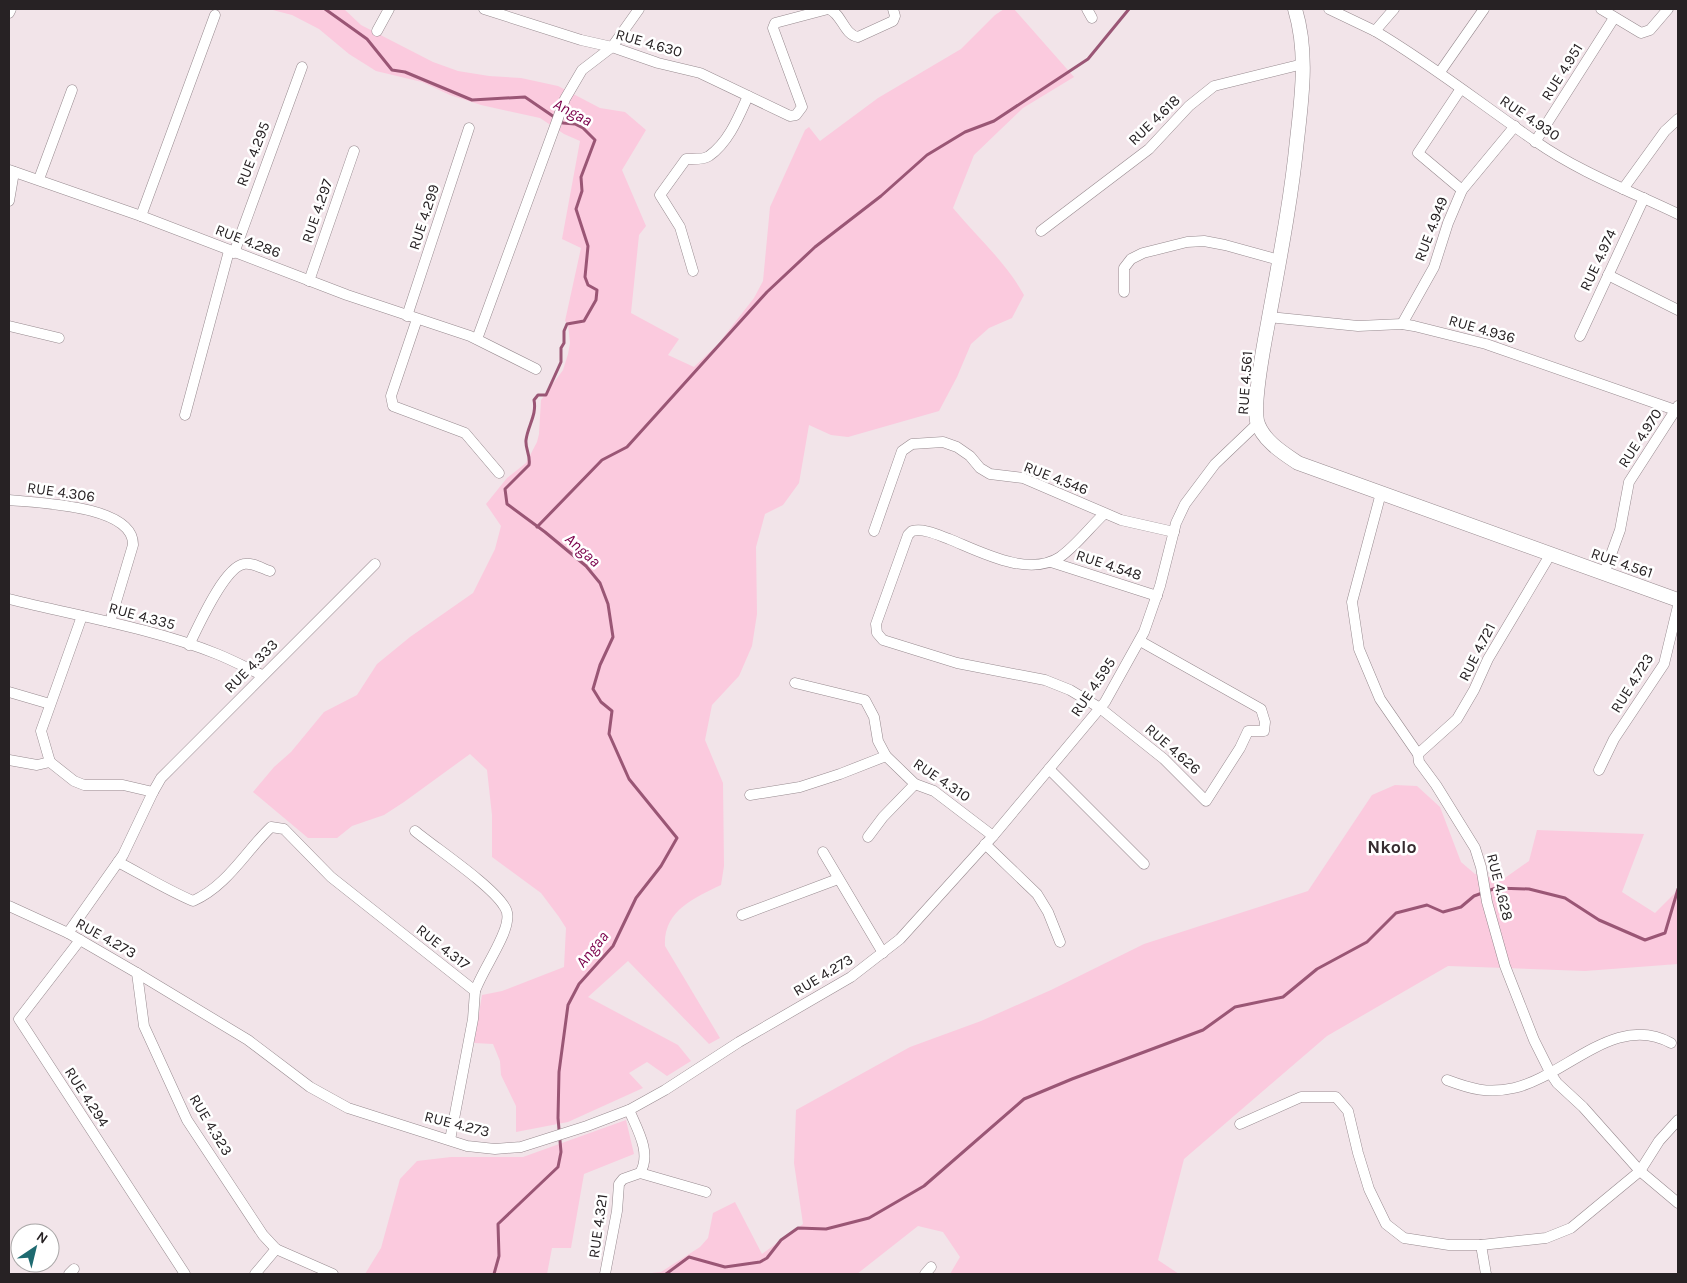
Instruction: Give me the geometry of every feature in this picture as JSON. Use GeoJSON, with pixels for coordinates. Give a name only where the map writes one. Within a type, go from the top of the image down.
{"type":"FeatureCollection","features":[{"type":"Feature","properties":{"kind":"main road","name":"RUE 4.561"},"geometry":{"type":"LineString","coordinates":[[1294,9],[1302,46],[1304,80],[1294,166],[1269,317],[1258,398],[1258,423],[1270,442],[1298,463],[1678,600]]}},
{"type":"Feature","properties":{"kind":"street"},"geometry":{"type":"LineString","coordinates":[[9,13],[11,9]]}},
{"type":"Feature","properties":{"kind":"street"},"geometry":{"type":"LineString","coordinates":[[377,32],[390,9]]}},
{"type":"Feature","properties":{"kind":"street","name":"RUE 4.630"},"geometry":{"type":"LineString","coordinates":[[484,9],[581,40],[612,47],[658,63],[710,76],[790,116],[799,112],[802,107],[773,28],[775,22],[829,9]]}},
{"type":"Feature","properties":{"kind":"street"},"geometry":{"type":"LineString","coordinates":[[477,339],[565,99],[582,70],[612,47],[639,9]]}},
{"type":"Feature","properties":{"kind":"street"},"geometry":{"type":"LineString","coordinates":[[829,9],[836,12],[851,34],[858,37],[893,21],[895,16],[893,9]]}},
{"type":"Feature","properties":{"kind":"street"},"geometry":{"type":"LineString","coordinates":[[1087,9],[1092,18]]}},
{"type":"Feature","properties":{"kind":"street","name":"RUE 4.930"},"geometry":{"type":"LineString","coordinates":[[1329,9],[1375,31],[1440,72],[1460,90],[1515,126],[1535,142],[1579,168],[1678,214]]}},
{"type":"Feature","properties":{"kind":"street"},"geometry":{"type":"LineString","coordinates":[[1375,31],[1394,9]]}},
{"type":"Feature","properties":{"kind":"street"},"geometry":{"type":"LineString","coordinates":[[1440,72],[1484,9]]}},
{"type":"Feature","properties":{"kind":"street"},"geometry":{"type":"LineString","coordinates":[[1601,9],[1641,33],[1645,33],[1668,9]]}},
{"type":"Feature","properties":{"kind":"street"},"geometry":{"type":"LineString","coordinates":[[141,216],[215,15]]}},
{"type":"Feature","properties":{"kind":"street","name":"RUE 4.951"},"geometry":{"type":"LineString","coordinates":[[1535,142],[1614,18]]}},
{"type":"Feature","properties":{"kind":"street","name":"RUE 4.618"},"geometry":{"type":"LineString","coordinates":[[1042,231],[1149,148],[1189,106],[1214,86],[1303,64]]}},
{"type":"Feature","properties":{"kind":"street","name":"RUE 4.295"},"geometry":{"type":"LineString","coordinates":[[185,415],[231,252],[302,67]]}},
{"type":"Feature","properties":{"kind":"street"},"geometry":{"type":"LineString","coordinates":[[39,180],[72,90]]}},
{"type":"Feature","properties":{"kind":"street"},"geometry":{"type":"LineString","coordinates":[[1460,90],[1418,153],[1462,190]]}},
{"type":"Feature","properties":{"kind":"street"},"geometry":{"type":"LineString","coordinates":[[693,271],[680,227],[660,195],[686,159],[708,157],[722,144],[735,124],[748,96]]}},
{"type":"Feature","properties":{"kind":"street"},"geometry":{"type":"LineString","coordinates":[[1623,189],[1664,131],[1678,120]]}},
{"type":"Feature","properties":{"kind":"street","name":"RUE 4.949"},"geometry":{"type":"LineString","coordinates":[[1402,324],[1434,267],[1448,222],[1462,190],[1515,126]]}},
{"type":"Feature","properties":{"kind":"street","name":"RUE 4.299"},"geometry":{"type":"LineString","coordinates":[[469,128],[412,317],[391,396],[393,406],[465,433],[499,473]]}},
{"type":"Feature","properties":{"kind":"street","name":"RUE 4.297"},"geometry":{"type":"LineString","coordinates":[[309,281],[354,150]]}},
{"type":"Feature","properties":{"kind":"street"},"geometry":{"type":"LineString","coordinates":[[9,201],[11,171]]}},
{"type":"Feature","properties":{"kind":"street","name":"RUE 4.286"},"geometry":{"type":"LineString","coordinates":[[11,171],[141,216],[309,281],[477,339],[536,369]]}},
{"type":"Feature","properties":{"kind":"street","name":"RUE 4.974"},"geometry":{"type":"LineString","coordinates":[[1580,336],[1644,198]]}},
{"type":"Feature","properties":{"kind":"street"},"geometry":{"type":"LineString","coordinates":[[1124,292],[1124,268],[1131,259],[1143,253],[1187,242],[1204,241],[1225,245],[1279,260]]}},
{"type":"Feature","properties":{"kind":"street"},"geometry":{"type":"LineString","coordinates":[[1608,275],[1678,310]]}},
{"type":"Feature","properties":{"kind":"street","name":"RUE 4.936"},"geometry":{"type":"LineString","coordinates":[[1269,317],[1358,326],[1402,324],[1486,344],[1677,409]]}},
{"type":"Feature","properties":{"kind":"street"},"geometry":{"type":"LineString","coordinates":[[9,326],[59,338]]}},
{"type":"Feature","properties":{"kind":"street","name":"RUE 4.970"},"geometry":{"type":"LineString","coordinates":[[1604,574],[1620,530],[1629,482],[1677,409]]}},
{"type":"Feature","properties":{"kind":"street","name":"RUE 4.595"},"geometry":{"type":"LineString","coordinates":[[900,939],[993,836],[1100,708],[1123,674],[1140,641],[1156,596],[1179,514],[1196,487],[1216,464],[1258,423]]}},
{"type":"Feature","properties":{"kind":"street","name":"RUE 4.546"},"geometry":{"type":"LineString","coordinates":[[874,531],[899,457],[905,447],[912,444],[943,442],[964,452],[980,468],[990,474],[1023,478],[1104,514],[1138,525],[1174,532]]}},
{"type":"Feature","properties":{"kind":"street","name":"RUE 4.628"},"geometry":{"type":"LineString","coordinates":[[1381,493],[1352,602],[1359,649],[1380,699],[1418,754],[1419,762],[1436,785],[1475,848],[1487,902],[1506,966],[1534,1040],[1551,1074],[1557,1083],[1583,1107],[1640,1171],[1678,1203]]}},
{"type":"Feature","properties":{"kind":"street","name":"RUE 4.306"},"geometry":{"type":"LineString","coordinates":[[9,500],[98,512],[112,518],[130,532],[133,545],[110,622]]}},
{"type":"Feature","properties":{"kind":"street"},"geometry":{"type":"LineString","coordinates":[[1051,562],[1061,556],[1104,514]]}},
{"type":"Feature","properties":{"kind":"street","name":"RUE 4.626"},"geometry":{"type":"LineString","coordinates":[[1051,562],[1040,564],[1001,561],[930,532],[912,532],[908,535],[876,624],[877,633],[884,640],[957,663],[1055,684],[1100,708],[1184,776],[1206,801],[1240,748],[1248,731],[1264,731],[1265,722],[1261,710],[1140,641]]}},
{"type":"Feature","properties":{"kind":"street","name":"RUE 4.721"},"geometry":{"type":"LineString","coordinates":[[1418,754],[1457,719],[1474,690],[1488,659],[1550,555]]}},
{"type":"Feature","properties":{"kind":"street","name":"RUE 4.548"},"geometry":{"type":"LineString","coordinates":[[1051,562],[1156,596]]}},
{"type":"Feature","properties":{"kind":"street"},"geometry":{"type":"LineString","coordinates":[[189,645],[204,614],[237,566],[247,563],[270,571]]}},
{"type":"Feature","properties":{"kind":"street","name":"RUE 4.333"},"geometry":{"type":"LineString","coordinates":[[153,792],[161,778],[374,564]]}},
{"type":"Feature","properties":{"kind":"street","name":"RUE 4.335"},"geometry":{"type":"LineString","coordinates":[[9,599],[110,622],[189,645],[216,654],[262,675]]}},
{"type":"Feature","properties":{"kind":"street","name":"RUE 4.723"},"geometry":{"type":"LineString","coordinates":[[1599,770],[1614,739],[1664,664],[1678,606]]}},
{"type":"Feature","properties":{"kind":"street"},"geometry":{"type":"LineString","coordinates":[[68,933],[118,862],[134,835],[153,792],[123,785],[84,785],[74,782],[50,762],[41,731],[82,616]]}},
{"type":"Feature","properties":{"kind":"street","name":"RUE 4.310"},"geometry":{"type":"LineString","coordinates":[[795,683],[865,700],[874,717],[878,741],[886,756],[915,784],[934,791],[993,836]]}},
{"type":"Feature","properties":{"kind":"street"},"geometry":{"type":"LineString","coordinates":[[9,692],[50,704]]}},
{"type":"Feature","properties":{"kind":"street"},"geometry":{"type":"LineString","coordinates":[[750,795],[800,787],[886,756]]}},
{"type":"Feature","properties":{"kind":"street"},"geometry":{"type":"LineString","coordinates":[[9,760],[37,764],[50,762]]}},
{"type":"Feature","properties":{"kind":"street"},"geometry":{"type":"LineString","coordinates":[[1049,769],[1144,864]]}},
{"type":"Feature","properties":{"kind":"street"},"geometry":{"type":"LineString","coordinates":[[868,837],[883,817],[915,784]]}},
{"type":"Feature","properties":{"kind":"street","name":"RUE 4.317"},"geometry":{"type":"LineString","coordinates":[[118,862],[152,879],[169,891],[193,901],[207,895],[221,884],[271,827],[278,827],[294,838],[331,877],[475,991],[474,1019],[450,1140]]}},
{"type":"Feature","properties":{"kind":"street"},"geometry":{"type":"LineString","coordinates":[[415,832],[490,891],[505,906],[508,914],[505,929],[481,975],[475,991]]}},
{"type":"Feature","properties":{"kind":"street"},"geometry":{"type":"LineString","coordinates":[[986,844],[1037,894],[1048,912],[1060,942]]}},
{"type":"Feature","properties":{"kind":"street"},"geometry":{"type":"LineString","coordinates":[[823,852],[884,953]]}},
{"type":"Feature","properties":{"kind":"street"},"geometry":{"type":"LineString","coordinates":[[742,916],[838,879]]}},
{"type":"Feature","properties":{"kind":"street","name":"RUE 4.273"},"geometry":{"type":"LineString","coordinates":[[9,906],[68,933],[137,973],[248,1040],[310,1087],[335,1101],[363,1113],[467,1146],[495,1150],[521,1147],[587,1126],[629,1110],[665,1090],[739,1042],[851,977],[900,939]]}},
{"type":"Feature","properties":{"kind":"street","name":"RUE 4.294"},"geometry":{"type":"LineString","coordinates":[[80,940],[19,1019],[185,1274]]}},
{"type":"Feature","properties":{"kind":"street","name":"RUE 4.323"},"geometry":{"type":"LineString","coordinates":[[137,973],[144,1026],[187,1120],[263,1236],[276,1249]]}},
{"type":"Feature","properties":{"kind":"street"},"geometry":{"type":"LineString","coordinates":[[1447,1080],[1476,1091],[1514,1088],[1551,1074],[1585,1052],[1628,1034],[1656,1034],[1671,1043]]}},
{"type":"Feature","properties":{"kind":"street"},"geometry":{"type":"LineString","coordinates":[[1240,1124],[1301,1097],[1336,1097],[1348,1111],[1358,1153],[1370,1189],[1386,1224],[1396,1234],[1415,1241],[1449,1245],[1546,1238],[1571,1228],[1640,1171],[1659,1140],[1678,1120]]}},
{"type":"Feature","properties":{"kind":"street"},"geometry":{"type":"LineString","coordinates":[[629,1110],[645,1151],[640,1174],[706,1192]]}},
{"type":"Feature","properties":{"kind":"street","name":"RUE 4.321"},"geometry":{"type":"LineString","coordinates":[[605,1274],[617,1212],[619,1184],[623,1179],[640,1174]]}},
{"type":"Feature","properties":{"kind":"street"},"geometry":{"type":"LineString","coordinates":[[1480,1244],[1486,1274]]}},
{"type":"Feature","properties":{"kind":"street"},"geometry":{"type":"LineString","coordinates":[[255,1274],[276,1249],[334,1274]]}},
{"type":"Feature","properties":{"kind":"shaded area"},"geometry":{"type":"Polygon","coordinates":[[[269,9],[344,9],[361,25],[433,62],[458,71],[489,76],[521,78],[558,86],[600,108],[625,112],[646,130],[622,170],[646,226],[639,235],[631,313],[679,339],[668,355],[694,367],[718,344],[754,298],[763,281],[770,207],[805,130],[809,127],[820,141],[878,98],[961,49],[995,15],[1004,9],[1014,9],[1074,77],[1023,108],[974,155],[953,208],[1000,260],[1024,295],[1012,318],[989,328],[971,344],[957,377],[939,411],[848,437],[831,435],[809,425],[799,483],[783,505],[765,514],[756,547],[757,614],[752,646],[739,676],[712,705],[705,740],[723,783],[724,866],[721,885],[682,907],[669,924],[666,934],[665,946],[720,1038],[709,1044],[628,961],[588,997],[678,1045],[691,1061],[667,1076],[647,1062],[629,1073],[643,1088],[568,1122],[516,1132],[516,1106],[501,1075],[500,1061],[493,1044],[474,1043],[482,995],[502,991],[564,967],[566,928],[541,893],[492,857],[492,815],[487,770],[470,754],[384,815],[352,826],[337,838],[308,838],[253,792],[274,767],[291,752],[324,712],[357,695],[377,664],[410,637],[473,593],[495,549],[501,526],[486,504],[507,478],[526,463],[539,434],[541,400],[563,370],[568,354],[570,343],[568,324],[565,321],[581,248],[562,239],[580,141],[564,134],[540,118],[481,105],[450,95],[422,82],[376,71],[349,54],[319,29],[292,15],[269,9]]]}},
{"type":"Feature","properties":{"kind":"shaded area"},"geometry":{"type":"Polygon","coordinates":[[[1395,785],[1417,786],[1440,807],[1461,862],[1475,874],[1502,880],[1529,861],[1537,830],[1644,834],[1622,892],[1655,913],[1678,890],[1678,964],[1585,971],[1448,966],[1327,1036],[1184,1159],[1158,1260],[1179,1274],[950,1274],[960,1257],[943,1232],[918,1226],[857,1274],[642,1274],[661,1272],[700,1247],[708,1238],[713,1213],[735,1202],[762,1254],[803,1224],[794,1163],[796,1110],[910,1047],[981,1021],[1051,990],[1144,944],[1308,891],[1372,795],[1395,785]]]}},
{"type":"Feature","properties":{"kind":"shaded area"},"geometry":{"type":"Polygon","coordinates":[[[626,1120],[634,1154],[584,1174],[571,1248],[552,1248],[547,1274],[365,1274],[381,1248],[400,1179],[417,1161],[451,1157],[523,1157],[626,1120]]]}},
{"type":"Feature","properties":{"kind":"waterway","name":"Angaa"},"geometry":{"type":"LineString","coordinates":[[325,9],[367,39],[392,70],[405,72],[472,100],[525,97],[563,123],[575,124],[583,128],[595,140],[581,177],[582,191],[576,209],[588,246],[585,277],[588,285],[597,290],[596,300],[584,321],[567,324],[564,331],[564,343],[561,348],[561,362],[546,395],[538,395],[534,400],[535,405],[526,440],[529,465],[505,489],[507,504],[586,566],[600,583],[608,604],[613,637],[600,665],[593,689],[601,702],[612,711],[609,734],[629,779],[677,838],[661,866],[636,898],[613,946],[579,984],[568,1005],[559,1072],[558,1118],[561,1152],[558,1167],[498,1224],[499,1256],[494,1274]]}},
{"type":"Feature","properties":{"kind":"waterway"},"geometry":{"type":"LineString","coordinates":[[537,527],[602,460],[627,447],[767,292],[815,247],[881,196],[927,155],[965,132],[994,121],[1088,59],[1129,9]]}},
{"type":"Feature","properties":{"kind":"waterway"},"geometry":{"type":"LineString","coordinates":[[666,1274],[689,1257],[725,1267],[760,1262],[767,1258],[781,1240],[798,1228],[826,1229],[869,1218],[924,1186],[1024,1099],[1203,1030],[1235,1007],[1283,997],[1317,969],[1367,942],[1396,913],[1427,905],[1443,912],[1461,907],[1474,896],[1496,888],[1529,889],[1565,898],[1599,920],[1645,940],[1665,933],[1678,889]]}},
{"type":"Feature","properties":{"kind":"district","name":"Nkolo"},"geometry":{"type":"Point","coordinates":[1392,847]}}]}
